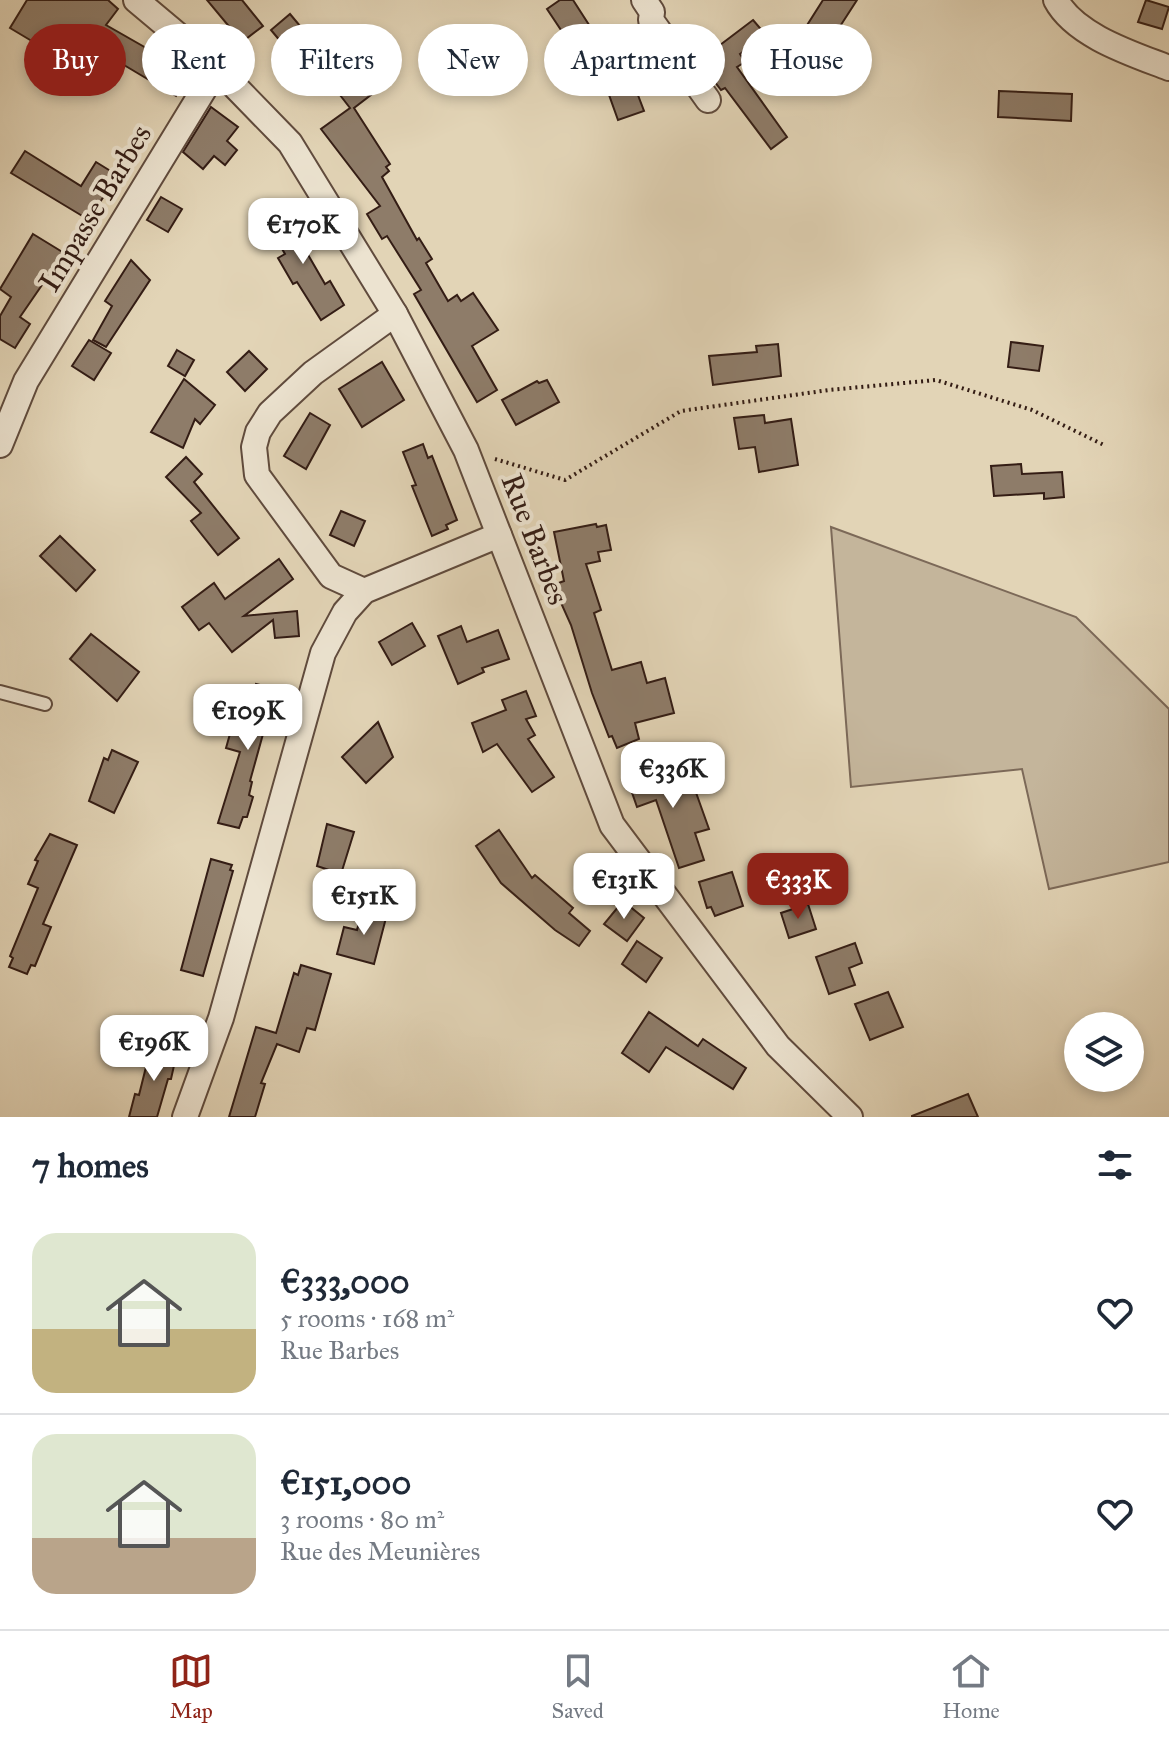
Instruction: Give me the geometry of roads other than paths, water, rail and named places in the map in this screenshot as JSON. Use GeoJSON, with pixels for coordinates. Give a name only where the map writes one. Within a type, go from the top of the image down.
{"type":"FeatureCollection","features":[{"type":"Feature","properties":{"kind":"street","name":"Rue Barbes"},"geometry":{"type":"LineString","coordinates":[[136,0],[165,24]]}},
{"type":"Feature","properties":{"kind":"street"},"geometry":{"type":"LineString","coordinates":[[644,0],[652,12],[651,20],[708,100]]}},
{"type":"Feature","properties":{"kind":"street"},"geometry":{"type":"LineString","coordinates":[[1056,0],[1061,9],[1104,42],[1169,68]]}},
{"type":"Feature","properties":{"kind":"street","name":"Impasse Barbes"},"geometry":{"type":"LineString","coordinates":[[0,445],[26,381],[200,96]]}},
{"type":"Feature","properties":{"kind":"street","name":"Rue Barbes"},"geometry":{"type":"LineString","coordinates":[[244,96],[290,143],[395,314],[466,450],[612,825],[778,1046],[850,1117]]}},
{"type":"Feature","properties":{"kind":"street"},"geometry":{"type":"LineString","coordinates":[[364,591],[331,576],[257,475],[254,447],[258,432],[270,413],[313,373],[395,314]]}},
{"type":"Feature","properties":{"kind":"street"},"geometry":{"type":"LineString","coordinates":[[0,392],[10,399],[13,414]]}},
{"type":"Feature","properties":{"kind":"street"},"geometry":{"type":"LineString","coordinates":[[185,1117],[221,1018],[323,653],[345,612],[364,591],[499,535]]}},
{"type":"Feature","properties":{"kind":"lane"},"geometry":{"type":"LineString","coordinates":[[0,692],[45,704]]}}]}
